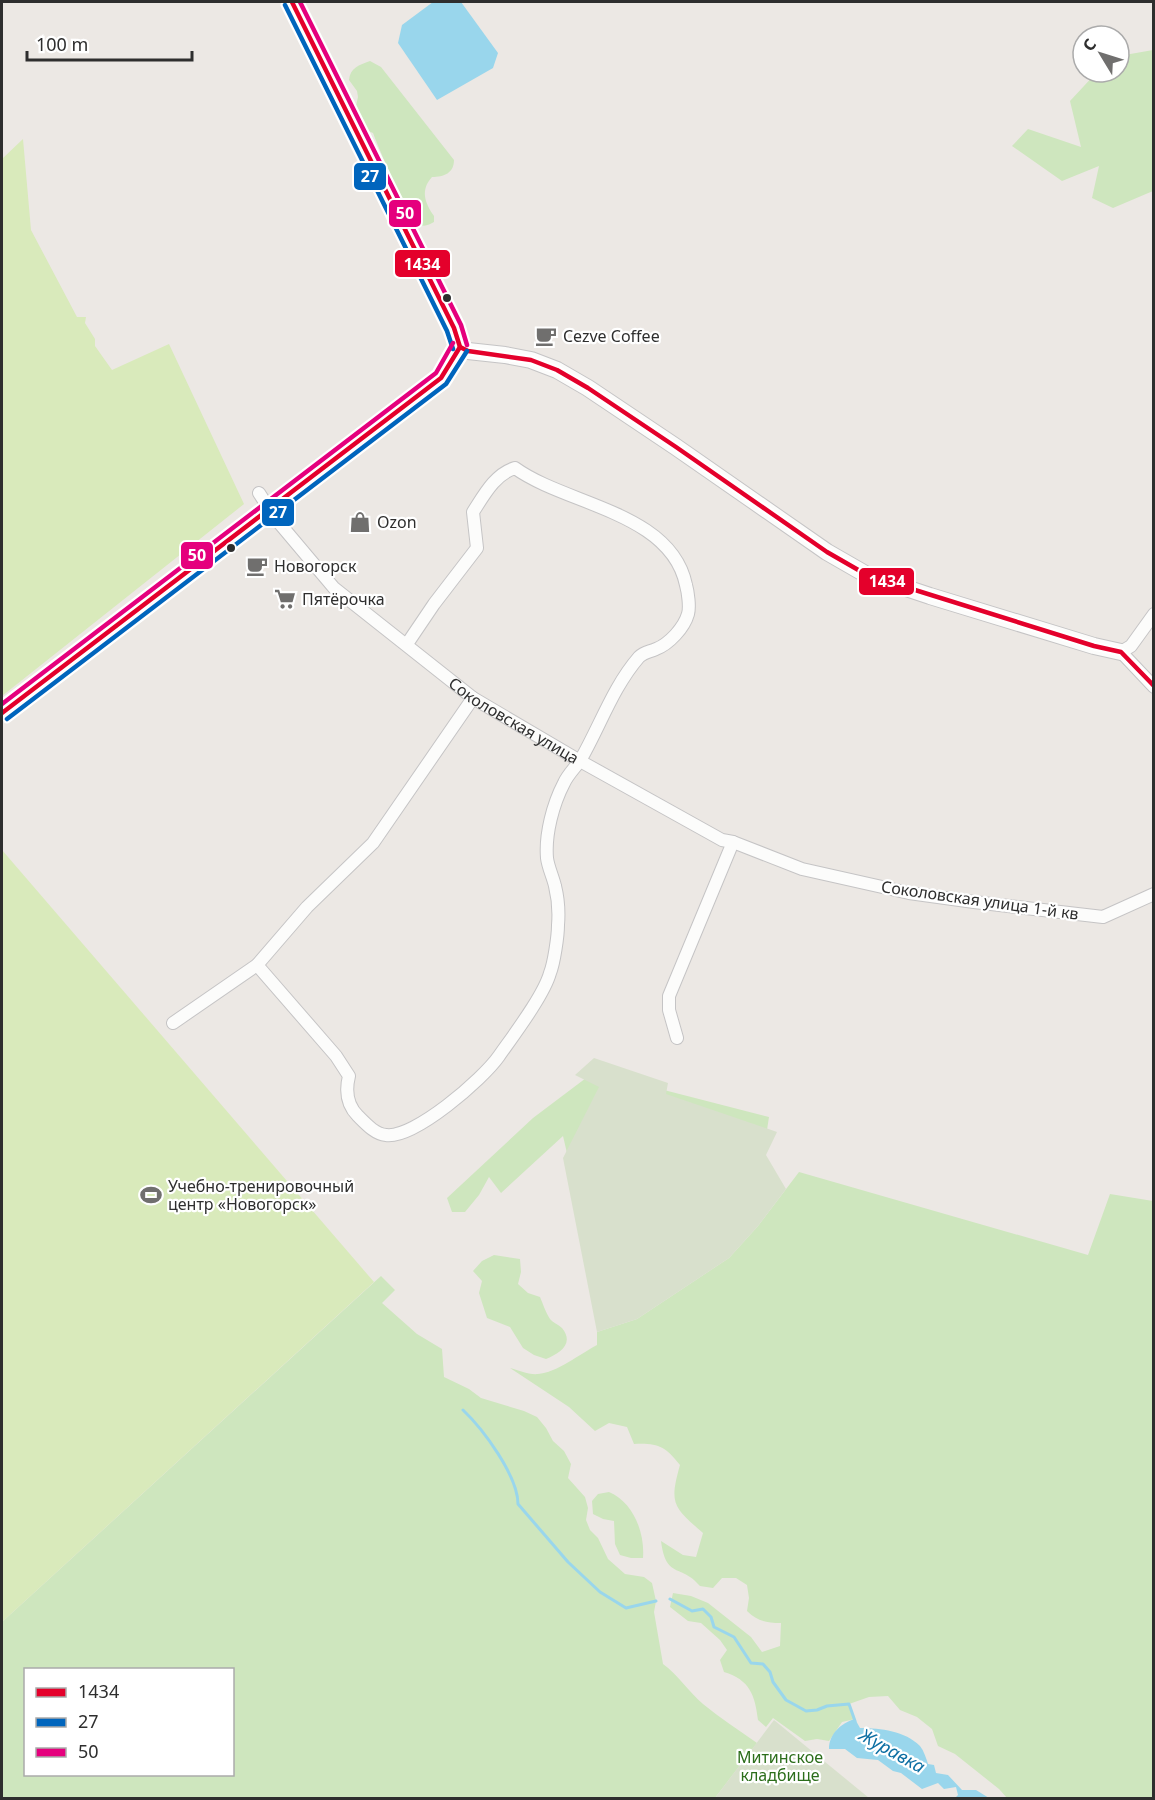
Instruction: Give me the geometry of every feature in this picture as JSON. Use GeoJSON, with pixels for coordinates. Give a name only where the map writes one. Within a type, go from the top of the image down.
{"type":"FeatureCollection","features":[{"type":"Feature","properties":{"kind":"street"},"geometry":{"type":"LineString","coordinates":[[2,712],[441,378],[460,347],[454,328],[292,2]]}},
{"type":"Feature","properties":{"kind":"street"},"geometry":{"type":"LineString","coordinates":[[460,347],[477,353],[531,360],[557,370],[608,401],[827,552],[867,575],[1006,620],[1121,652],[1154,687]]}},
{"type":"Feature","properties":{"kind":"street"},"geometry":{"type":"LineString","coordinates":[[257,965],[336,1056],[349,1076],[346,1087],[352,1110],[370,1128],[385,1135],[400,1134],[418,1127],[494,1063],[550,973],[558,926],[556,889],[547,858],[552,812],[565,781],[580,761],[613,695],[644,652],[670,641],[688,613],[686,584],[679,564],[660,540],[638,525],[549,487],[515,468],[505,471],[490,487],[473,512],[477,548],[407,644]]}},
{"type":"Feature","properties":{"kind":"street","name":"Соколовская улица"},"geometry":{"type":"LineString","coordinates":[[259,493],[269,509],[334,588],[473,698],[722,840],[733,842],[802,869]]}},
{"type":"Feature","properties":{"kind":"street"},"geometry":{"type":"LineString","coordinates":[[1121,652],[1131,646],[1154,615]]}},
{"type":"Feature","properties":{"kind":"street"},"geometry":{"type":"LineString","coordinates":[[173,1023],[257,965],[307,907],[374,843],[473,698]]}},
{"type":"Feature","properties":{"kind":"street"},"geometry":{"type":"LineString","coordinates":[[677,1038],[669,1010],[669,996],[733,842]]}},
{"type":"Feature","properties":{"kind":"street","name":"Соколовская улица 1-й кв"},"geometry":{"type":"LineString","coordinates":[[802,869],[909,892],[1103,917],[1154,894]]}},
{"type":"Feature","properties":{"kind":"green space"},"geometry":{"type":"Polygon","coordinates":[[[1153,50],[1153,191],[1113,208],[1092,198],[1099,166],[1062,181],[1012,146],[1028,129],[1081,147],[1070,101],[1086,84],[1131,84],[1131,54],[1153,50]]]}},
{"type":"Feature","properties":{"kind":"green space"},"geometry":{"type":"Polygon","coordinates":[[[370,61],[381,67],[454,160],[450,171],[444,175],[432,177],[426,187],[426,201],[434,216],[434,222],[428,225],[421,225],[415,219],[394,183],[373,133],[361,128],[355,110],[357,91],[349,80],[353,70],[370,61]]]}},
{"type":"Feature","properties":{"kind":"green space"},"geometry":{"type":"Polygon","coordinates":[[[23,139],[31,230],[77,317],[86,317],[85,323],[95,339],[95,346],[112,370],[169,344],[244,504],[2,696],[2,159],[23,139]]]}},
{"type":"Feature","properties":{"kind":"green space","name":"Учебно-тренировочный центр «Новогорск»"},"geometry":{"type":"Polygon","coordinates":[[[2,850],[374,1282],[2,1622],[2,850]]]}},
{"type":"Feature","properties":{"kind":"green space"},"geometry":{"type":"Polygon","coordinates":[[[594,1058],[668,1083],[666,1094],[777,1132],[766,1155],[786,1189],[758,1226],[729,1258],[637,1319],[597,1332],[563,1158],[599,1087],[575,1075],[594,1058]]]}},
{"type":"Feature","properties":{"kind":"green space"},"geometry":{"type":"Polygon","coordinates":[[[594,1072],[769,1117],[762,1162],[573,1179],[563,1136],[501,1193],[489,1177],[479,1195],[465,1212],[452,1212],[447,1198],[533,1118],[594,1072]]]}},
{"type":"Feature","properties":{"kind":"green space"},"geometry":{"type":"Polygon","coordinates":[[[799,1172],[1088,1255],[1110,1194],[1153,1201],[1153,1798],[1007,1798],[955,1754],[938,1746],[932,1729],[917,1717],[900,1710],[888,1696],[869,1697],[849,1704],[855,1719],[842,1722],[829,1741],[817,1739],[805,1741],[773,1718],[766,1727],[758,1720],[750,1690],[740,1679],[724,1672],[720,1660],[727,1650],[720,1640],[701,1623],[688,1621],[670,1607],[673,1593],[691,1596],[708,1603],[751,1637],[762,1652],[780,1646],[781,1623],[762,1621],[747,1611],[749,1598],[747,1585],[736,1578],[722,1578],[713,1588],[700,1586],[687,1575],[675,1570],[667,1561],[661,1541],[683,1555],[696,1557],[703,1533],[685,1517],[676,1504],[675,1488],[680,1465],[660,1447],[634,1444],[627,1427],[609,1423],[595,1431],[569,1407],[510,1368],[535,1374],[560,1367],[597,1345],[597,1332],[637,1319],[729,1258],[758,1226],[799,1172]]]}},
{"type":"Feature","properties":{"kind":"green space"},"geometry":{"type":"Polygon","coordinates":[[[494,1255],[520,1259],[521,1272],[518,1284],[528,1293],[540,1297],[550,1319],[566,1334],[564,1348],[556,1354],[546,1359],[534,1355],[523,1348],[510,1327],[487,1318],[479,1293],[482,1281],[473,1271],[482,1261],[494,1255]]]}},
{"type":"Feature","properties":{"kind":"green space"},"geometry":{"type":"Polygon","coordinates":[[[381,1276],[395,1290],[382,1303],[417,1334],[442,1349],[444,1377],[469,1389],[481,1398],[537,1417],[546,1428],[571,1464],[568,1478],[585,1497],[588,1508],[586,1520],[608,1559],[625,1574],[644,1577],[652,1583],[656,1601],[654,1612],[663,1664],[703,1704],[757,1743],[715,1798],[2,1798],[2,1622],[381,1276]]]}},
{"type":"Feature","properties":{"kind":"green space"},"geometry":{"type":"Polygon","coordinates":[[[609,1492],[625,1503],[636,1519],[642,1538],[643,1558],[620,1555],[615,1544],[614,1521],[593,1514],[592,1501],[598,1494],[609,1492]]]}},
{"type":"Feature","properties":{"kind":"green space","name":"Митинское кладбище"},"geometry":{"type":"Polygon","coordinates":[[[774,1720],[869,1798],[715,1798],[774,1720]]]}},
{"type":"Feature","properties":{"kind":"water"},"geometry":{"type":"Polygon","coordinates":[[[433,2],[461,2],[498,53],[493,68],[437,100],[398,43],[402,25],[433,2]]]}},
{"type":"Feature","properties":{"kind":"water"},"geometry":{"type":"Polygon","coordinates":[[[855,1719],[860,1728],[884,1730],[914,1741],[924,1752],[928,1764],[934,1765],[936,1773],[948,1775],[962,1790],[976,1790],[989,1798],[955,1798],[958,1795],[956,1787],[944,1789],[938,1783],[922,1789],[901,1773],[893,1771],[878,1760],[857,1758],[845,1749],[829,1749],[831,1739],[837,1730],[845,1723],[855,1719]]]}},
{"type":"Feature","properties":{"kind":"waterway","name":"Журавка"},"geometry":{"type":"LineString","coordinates":[[463,1410],[480,1429],[506,1467],[518,1504],[568,1562],[600,1592],[626,1608],[656,1601]]}},
{"type":"Feature","properties":{"kind":"waterway","name":"Журавка"},"geometry":{"type":"LineString","coordinates":[[670,1599],[692,1611],[703,1609],[711,1617],[714,1627],[734,1637],[751,1663],[763,1664],[786,1700],[806,1711],[849,1704],[855,1721]]}},
{"type":"Feature","properties":{"kind":"transit line","name":"1434"},"geometry":{"type":"LineString","coordinates":[[292,2],[454,328],[460,347],[468,351],[531,360],[557,370],[676,447],[827,552],[867,575],[1094,646],[1121,652],[1154,686]]}},
{"type":"Feature","properties":{"kind":"transit line","name":"50"},"geometry":{"type":"LineString","coordinates":[[300,2],[461,325],[467,345]]}},
{"type":"Feature","properties":{"kind":"transit line","name":"27"},"geometry":{"type":"LineString","coordinates":[[285,5],[447,331],[453,349]]}},
{"type":"Feature","properties":{"kind":"transit line","name":"50"},"geometry":{"type":"LineString","coordinates":[[2,704],[436,373],[453,343]]}},
{"type":"Feature","properties":{"kind":"transit line","name":"1434"},"geometry":{"type":"LineString","coordinates":[[2,713],[441,378],[460,347]]}},
{"type":"Feature","properties":{"kind":"transit line","name":"27"},"geometry":{"type":"LineString","coordinates":[[7,719],[446,384],[467,351]]}},
{"type":"Feature","properties":{"kind":"place","name":"Cezve Coffee"},"geometry":{"type":"Point","coordinates":[546,336]}},
{"type":"Feature","properties":{"kind":"place","name":"Ozon"},"geometry":{"type":"Point","coordinates":[360,522]}},
{"type":"Feature","properties":{"kind":"place","name":"Новогорск"},"geometry":{"type":"Point","coordinates":[257,566]}},
{"type":"Feature","properties":{"kind":"place","name":"Пятёрочка"},"geometry":{"type":"Point","coordinates":[285,599]}},
{"type":"Feature","properties":{"kind":"place","name":"Учебно-тренировочный центр «Новогорск»"},"geometry":{"type":"Point","coordinates":[151,1195]}}]}
